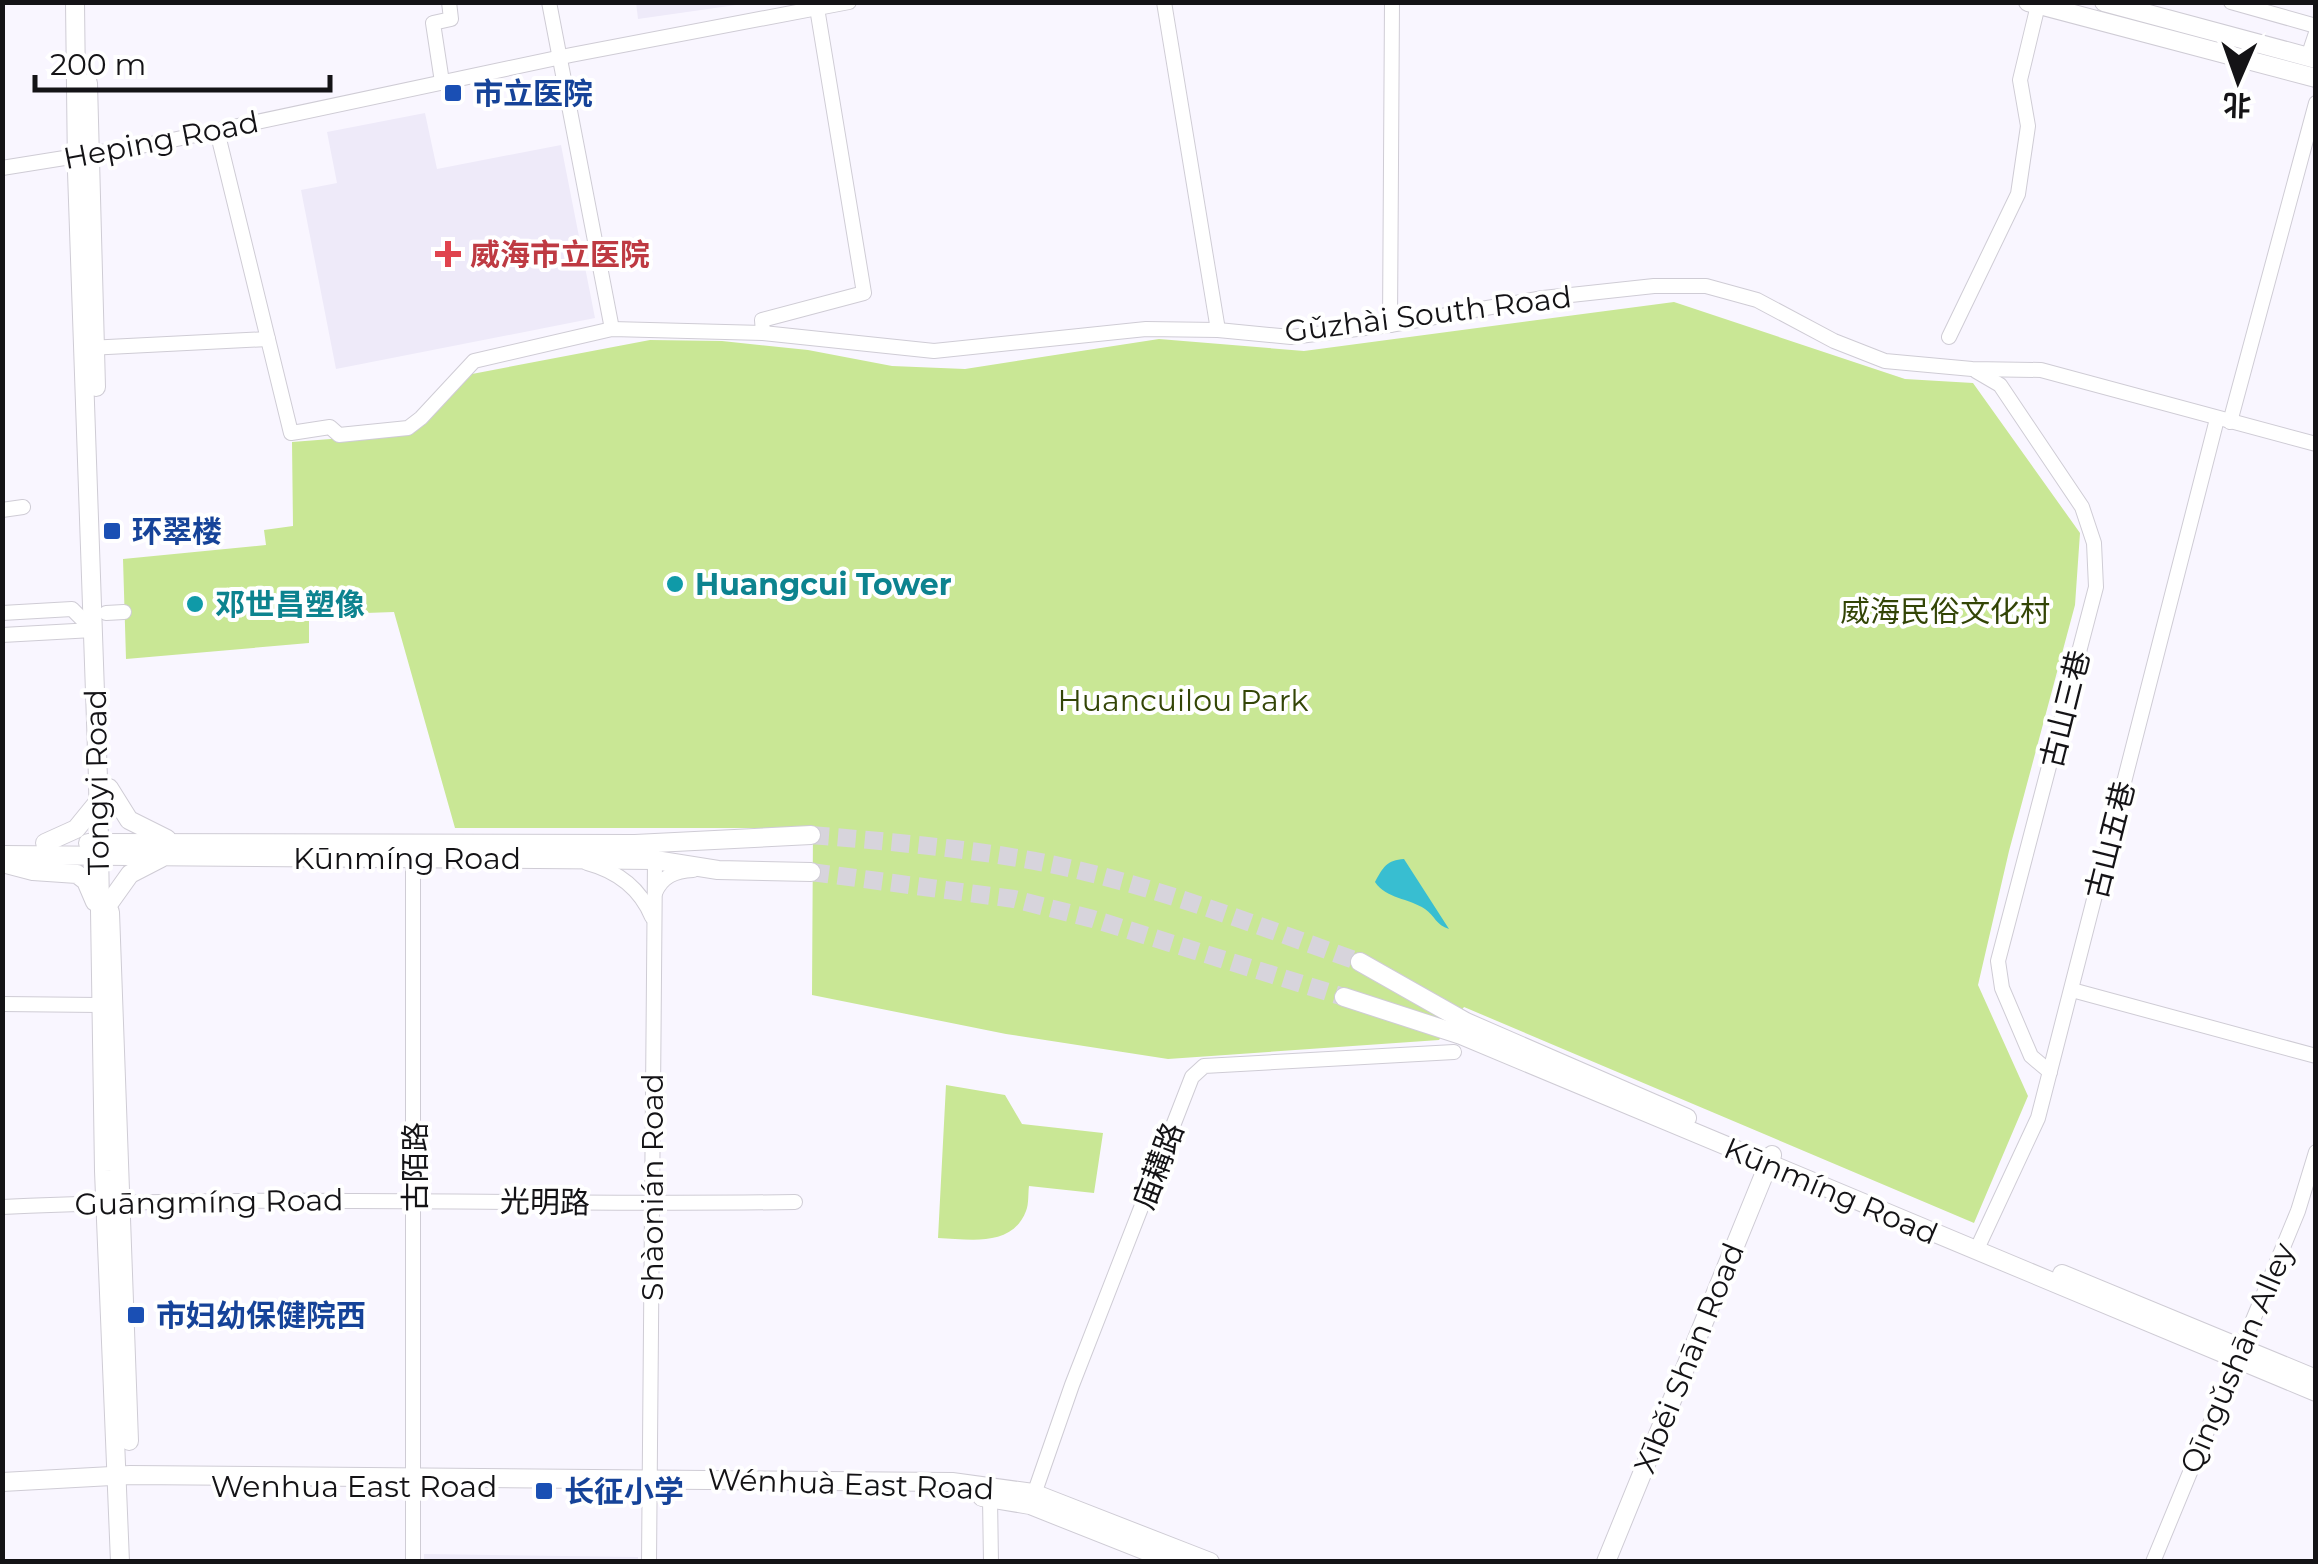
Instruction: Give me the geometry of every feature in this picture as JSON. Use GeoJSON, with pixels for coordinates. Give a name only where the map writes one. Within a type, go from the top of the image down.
{"type":"FeatureCollection","features":[{"type":"Feature","properties":{"kind":"main road","name":"Tongyi Road"},"geometry":{"type":"LineString","coordinates":[[75,2],[83,156],[93,630],[104,795]]}},
{"type":"Feature","properties":{"kind":"main road","name":"Tongyi Road"},"geometry":{"type":"LineString","coordinates":[[83,156],[87,2]]}},
{"type":"Feature","properties":{"kind":"main road"},"geometry":{"type":"LineString","coordinates":[[2104,2],[2312,58]]}},
{"type":"Feature","properties":{"kind":"main road"},"geometry":{"type":"LineString","coordinates":[[2033,4],[2316,78]]}},
{"type":"Feature","properties":{"kind":"main road","name":"Tongyi Road"},"geometry":{"type":"LineString","coordinates":[[88,348],[113,1202],[131,1562]]}},
{"type":"Feature","properties":{"kind":"main road"},"geometry":{"type":"LineString","coordinates":[[2,863],[33,871],[77,874],[104,910],[130,874],[171,850],[129,820],[104,795],[76,829],[44,843]]}},
{"type":"Feature","properties":{"kind":"main road","name":"Kūnmíng Road"},"geometry":{"type":"LineString","coordinates":[[171,850],[635,844],[810,834]]}},
{"type":"Feature","properties":{"kind":"main road"},"geometry":{"type":"LineString","coordinates":[[718,870],[730,854],[724,839]]}},
{"type":"Feature","properties":{"kind":"main road","name":"Kūnmíng Road"},"geometry":{"type":"LineString","coordinates":[[2,843],[104,849]]}},
{"type":"Feature","properties":{"kind":"main road","name":"Kūnmíng Road"},"geometry":{"type":"LineString","coordinates":[[2,855],[104,849],[412,858],[572,858],[655,860],[718,870],[810,872]]}},
{"type":"Feature","properties":{"kind":"main road","name":"Tongyi Road"},"geometry":{"type":"LineString","coordinates":[[104,910],[99,1005],[113,1202]]}},
{"type":"Feature","properties":{"kind":"main road","name":"Kūnmíng Road"},"geometry":{"type":"LineString","coordinates":[[1360,962],[1466,1022],[1770,1160]]}},
{"type":"Feature","properties":{"kind":"main road","name":"Kūnmíng Road"},"geometry":{"type":"LineString","coordinates":[[1344,997],[1461,1035],[1770,1160],[2240,1354],[2316,1392]]}},
{"type":"Feature","properties":{"kind":"main road","name":"Xīběi Shān Road"},"geometry":{"type":"LineString","coordinates":[[1606,1562],[1770,1160]]}},
{"type":"Feature","properties":{"kind":"main road","name":"Kūnmíng Road"},"geometry":{"type":"LineString","coordinates":[[2240,1354],[2316,1379]]}},
{"type":"Feature","properties":{"kind":"main road","name":"Tongyi Road"},"geometry":{"type":"LineString","coordinates":[[120,1562],[124,1481]]}},
{"type":"Feature","properties":{"kind":"main road"},"geometry":{"type":"LineString","coordinates":[[2,1482],[124,1481]]}},
{"type":"Feature","properties":{"kind":"main road"},"geometry":{"type":"LineString","coordinates":[[2,1493],[124,1481]]}},
{"type":"Feature","properties":{"kind":"main road","name":"Wénhuà East Road"},"geometry":{"type":"LineString","coordinates":[[124,1481],[952,1482],[1032,1499],[1210,1562]]}},
{"type":"Feature","properties":{"kind":"main road"},"geometry":{"type":"LineString","coordinates":[[650,1484],[952,1492],[1032,1499],[1174,1562]]}},
{"type":"Feature","properties":{"kind":"street"},"geometry":{"type":"LineString","coordinates":[[442,82],[432,23],[452,20],[449,2]]}},
{"type":"Feature","properties":{"kind":"street"},"geometry":{"type":"LineString","coordinates":[[549,2],[612,328]]}},
{"type":"Feature","properties":{"kind":"street","name":"Heping Road"},"geometry":{"type":"LineString","coordinates":[[2,168],[217,131],[559,58],[849,2]]}},
{"type":"Feature","properties":{"kind":"street"},"geometry":{"type":"LineString","coordinates":[[1164,2],[1218,330]]}},
{"type":"Feature","properties":{"kind":"street"},"geometry":{"type":"LineString","coordinates":[[1390,325],[1392,2]]}},
{"type":"Feature","properties":{"kind":"street"},"geometry":{"type":"LineString","coordinates":[[2231,2],[2316,26]]}},
{"type":"Feature","properties":{"kind":"street"},"geometry":{"type":"LineString","coordinates":[[1949,337],[2018,194],[2028,126],[2020,80],[2033,4]]}},
{"type":"Feature","properties":{"kind":"street"},"geometry":{"type":"LineString","coordinates":[[763,332],[762,320],[864,293],[816,8]]}},
{"type":"Feature","properties":{"kind":"street"},"geometry":{"type":"LineString","coordinates":[[2312,58],[2316,33]]}},
{"type":"Feature","properties":{"kind":"street","name":"古山五巷"},"geometry":{"type":"LineString","coordinates":[[1979,1246],[2038,1118],[2224,420],[2316,104]]}},
{"type":"Feature","properties":{"kind":"street"},"geometry":{"type":"LineString","coordinates":[[88,348],[268,340],[217,131]]}},
{"type":"Feature","properties":{"kind":"street","name":"Gǔzhài South Road"},"geometry":{"type":"LineString","coordinates":[[268,340],[291,433],[330,427],[339,435],[408,428],[474,361],[612,328],[763,332],[934,351],[1146,329],[1292,337],[1390,325],[1543,298],[1654,286],[1706,286],[1757,300],[1834,341],[1884,361],[2041,370],[2316,444]]}},
{"type":"Feature","properties":{"kind":"street","name":"古山三巷"},"geometry":{"type":"LineString","coordinates":[[1972,369],[2000,385],[2023,417],[2082,508],[2094,544],[2096,587],[1998,961],[2002,988],[2032,1056],[2050,1072]]}},
{"type":"Feature","properties":{"kind":"street"},"geometry":{"type":"LineString","coordinates":[[2,510],[23,507]]}},
{"type":"Feature","properties":{"kind":"street"},"geometry":{"type":"LineString","coordinates":[[2,612],[72,609],[93,630]]}},
{"type":"Feature","properties":{"kind":"street"},"geometry":{"type":"LineString","coordinates":[[106,613],[124,612]]}},
{"type":"Feature","properties":{"kind":"street"},"geometry":{"type":"LineString","coordinates":[[2,635],[93,630]]}},
{"type":"Feature","properties":{"kind":"street"},"geometry":{"type":"LineString","coordinates":[[635,844],[650,849],[655,860]]}},
{"type":"Feature","properties":{"kind":"street","name":"古陌路"},"geometry":{"type":"LineString","coordinates":[[412,858],[413,1562]]}},
{"type":"Feature","properties":{"kind":"street"},"geometry":{"type":"LineString","coordinates":[[572,858],[599,866],[640,892],[654,922]]}},
{"type":"Feature","properties":{"kind":"street","name":"Shàonián Road"},"geometry":{"type":"LineString","coordinates":[[649,1562],[655,860]]}},
{"type":"Feature","properties":{"kind":"street"},"geometry":{"type":"LineString","coordinates":[[654,894],[660,882],[672,874],[718,870]]}},
{"type":"Feature","properties":{"kind":"street"},"geometry":{"type":"LineString","coordinates":[[2072,990],[2316,1056]]}},
{"type":"Feature","properties":{"kind":"street"},"geometry":{"type":"LineString","coordinates":[[2,1004],[99,1005]]}},
{"type":"Feature","properties":{"kind":"street","name":"庙耩路"},"geometry":{"type":"LineString","coordinates":[[1032,1499],[1192,1077],[1204,1066],[1454,1052]]}},
{"type":"Feature","properties":{"kind":"street","name":"Qīngǔshān Alley"},"geometry":{"type":"LineString","coordinates":[[2153,1562],[2298,1211],[2316,1152]]}},
{"type":"Feature","properties":{"kind":"street","name":"Guāngmíng Road"},"geometry":{"type":"LineString","coordinates":[[2,1207],[113,1202],[415,1200]]}},
{"type":"Feature","properties":{"kind":"street","name":"光明路"},"geometry":{"type":"LineString","coordinates":[[415,1200],[795,1202]]}},
{"type":"Feature","properties":{"kind":"street"},"geometry":{"type":"LineString","coordinates":[[990,1498],[991,1562]]}},
{"type":"Feature","properties":{"kind":"shaded area"},"geometry":{"type":"Polygon","coordinates":[[[636,2],[750,2],[750,3],[638,19],[636,2]]]}},
{"type":"Feature","properties":{"kind":"shaded area","name":"威海市立医院"},"geometry":{"type":"Polygon","coordinates":[[[425,113],[437,169],[561,145],[595,318],[336,369],[301,190],[337,183],[327,132],[425,113]]]}},
{"type":"Feature","properties":{"kind":"shaded area"},"geometry":{"type":"Polygon","coordinates":[[[424,1554],[638,1557],[638,1561],[424,1562],[424,1554]]]}},
{"type":"Feature","properties":{"kind":"green space","name":"Huancuilou Park"},"geometry":{"type":"Polygon","coordinates":[[[1674,302],[1905,379],[1973,383],[2080,533],[2075,605],[2009,851],[1978,985],[2028,1096],[1974,1223],[1464,1007],[1439,1040],[1168,1059],[1006,1034],[812,995],[813,828],[455,828],[394,612],[309,615],[309,643],[126,659],[123,559],[266,545],[264,530],[293,526],[292,442],[408,433],[472,374],[650,340],[722,341],[808,350],[892,366],[965,369],[1159,339],[1304,351],[1674,302]]]}},
{"type":"Feature","properties":{"kind":"green space"},"geometry":{"type":"Polygon","coordinates":[[[946,1085],[1005,1095],[1022,1124],[1103,1133],[1094,1193],[1029,1186],[1026,1211],[1011,1231],[988,1239],[938,1238],[946,1085]]]}},
{"type":"Feature","properties":{"kind":"water"},"geometry":{"type":"Polygon","coordinates":[[[1404,859],[1449,929],[1419,905],[1385,892],[1375,882],[1386,865],[1404,859]]]}},
{"type":"Feature","properties":{"kind":"tunnel"},"geometry":{"type":"LineString","coordinates":[[811,835],[971,851],[1067,868],[1194,903],[1360,962]]}},
{"type":"Feature","properties":{"kind":"tunnel"},"geometry":{"type":"LineString","coordinates":[[811,872],[1014,899],[1093,919],[1344,997]]}},
{"type":"Feature","properties":{"kind":"place","name":"市立医院"},"geometry":{"type":"Point","coordinates":[453,93]}},
{"type":"Feature","properties":{"kind":"place","name":"威海市立医院"},"geometry":{"type":"Point","coordinates":[448,254]}},
{"type":"Feature","properties":{"kind":"place","name":"环翠楼"},"geometry":{"type":"Point","coordinates":[112,531]}},
{"type":"Feature","properties":{"kind":"place","name":"Huangcui Tower"},"geometry":{"type":"Point","coordinates":[675,584]}},
{"type":"Feature","properties":{"kind":"place","name":"邓世昌塑像"},"geometry":{"type":"Point","coordinates":[195,604]}},
{"type":"Feature","properties":{"kind":"place","name":"市妇幼保健院西"},"geometry":{"type":"Point","coordinates":[136,1315]}},
{"type":"Feature","properties":{"kind":"place","name":"长征小学"},"geometry":{"type":"Point","coordinates":[544,1491]}},
{"type":"Feature","properties":{"kind":"park label","name":"威海民俗文化村"},"geometry":{"type":"Point","coordinates":[1945,611]}}]}
